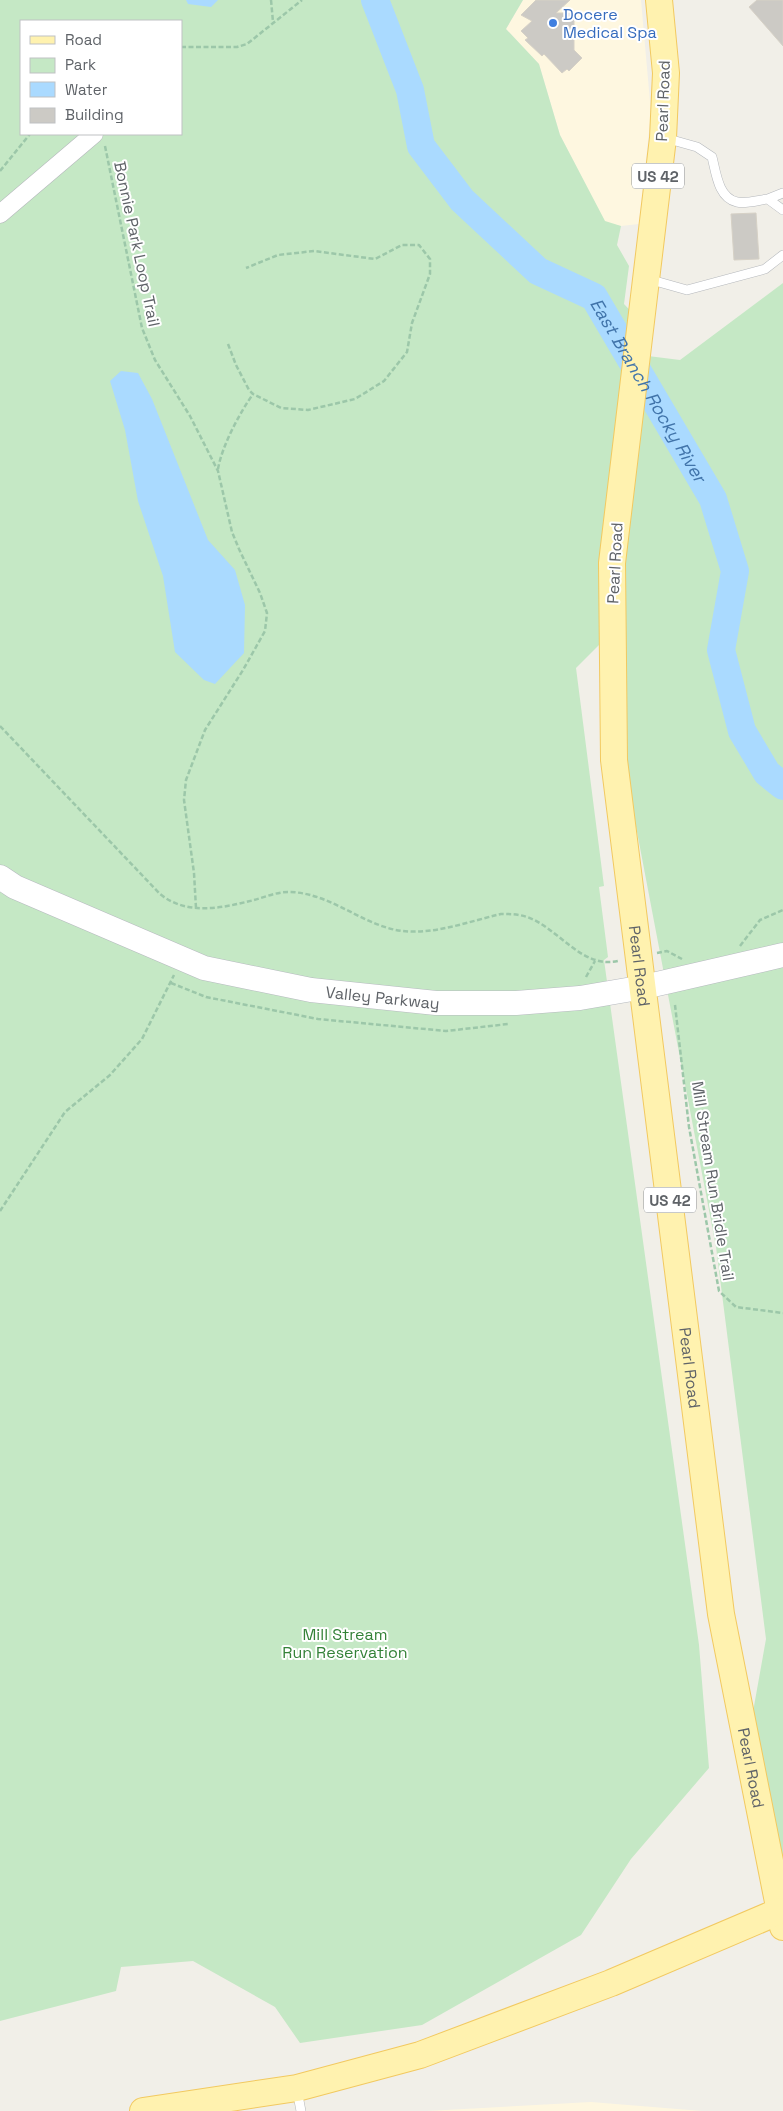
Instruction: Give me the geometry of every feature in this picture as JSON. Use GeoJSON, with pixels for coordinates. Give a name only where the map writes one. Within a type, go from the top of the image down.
{"type":"FeatureCollection","features":[{"type":"Feature","properties":{"kind":"main road","name":"Pearl Road"},"geometry":{"type":"LineString","coordinates":[[659,0],[666,73],[663,138],[620,484],[612,564],[614,760],[644,987],[721,1614],[782,1919]]}},
{"type":"Feature","properties":{"kind":"main road"},"geometry":{"type":"LineString","coordinates":[[155,2110],[299,2099],[501,2026],[782,1919]]}},
{"type":"Feature","properties":{"kind":"street"},"geometry":{"type":"LineString","coordinates":[[0,214],[99,138]]}},
{"type":"Feature","properties":{"kind":"street","name":"Valley Parkway"},"geometry":{"type":"LineString","coordinates":[[0,877],[15,887],[204,968],[311,990],[436,1003],[516,1003],[580,998],[644,987],[783,955]]}},
{"type":"Feature","properties":{"kind":"lane"},"geometry":{"type":"LineString","coordinates":[[663,138],[697,147],[712,157],[720,188],[726,198],[737,202],[768,199],[783,193]]}},
{"type":"Feature","properties":{"kind":"lane"},"geometry":{"type":"LineString","coordinates":[[768,199],[783,210]]}},
{"type":"Feature","properties":{"kind":"lane"},"geometry":{"type":"LineString","coordinates":[[645,279],[687,290],[765,269],[783,255]]}},
{"type":"Feature","properties":{"kind":"path"},"geometry":{"type":"LineString","coordinates":[[271,0],[273,22]]}},
{"type":"Feature","properties":{"kind":"path"},"geometry":{"type":"LineString","coordinates":[[182,47],[237,47],[255,39],[273,22],[302,0]]}},
{"type":"Feature","properties":{"kind":"path"},"geometry":{"type":"LineString","coordinates":[[0,171],[29,135]]}},
{"type":"Feature","properties":{"kind":"path","name":"Bonnie Park Loop Trail"},"geometry":{"type":"LineString","coordinates":[[99,138],[142,328],[156,360],[190,416],[218,471],[232,532],[260,593],[267,613],[267,622],[262,638],[205,730],[184,790],[196,908]]}},
{"type":"Feature","properties":{"kind":"path"},"geometry":{"type":"LineString","coordinates":[[228,344],[236,365],[254,394],[281,408],[308,410],[355,398],[384,381],[407,352],[412,322],[430,274],[430,259],[419,245],[402,245],[374,259],[314,251],[278,255],[246,268]]}},
{"type":"Feature","properties":{"kind":"path"},"geometry":{"type":"LineString","coordinates":[[218,471],[226,445],[254,394]]}},
{"type":"Feature","properties":{"kind":"path"},"geometry":{"type":"LineString","coordinates":[[0,726],[160,894],[169,902],[179,906],[196,908],[234,905],[285,892],[299,892],[332,903],[390,929],[407,931],[426,930],[500,914],[513,914],[528,917],[540,923],[595,961],[614,962]]}},
{"type":"Feature","properties":{"kind":"path"},"geometry":{"type":"LineString","coordinates":[[736,950],[760,920],[783,910]]}},
{"type":"Feature","properties":{"kind":"path"},"geometry":{"type":"LineString","coordinates":[[667,951],[684,959]]}},
{"type":"Feature","properties":{"kind":"path"},"geometry":{"type":"LineString","coordinates":[[0,1210],[65,1112],[110,1075],[142,1039],[183,959]]}},
{"type":"Feature","properties":{"kind":"path","name":"Mill Stream Run Bridle Trail"},"geometry":{"type":"LineString","coordinates":[[675,1005],[689,1126],[719,1291],[736,1306],[783,1313]]}},
{"type":"Feature","properties":{"kind":"shaded area"},"geometry":{"type":"Polygon","coordinates":[[[523,0],[641,0],[651,113],[639,224],[621,226],[605,222],[560,135],[539,64],[506,29],[523,0]]]}},
{"type":"Feature","properties":{"kind":"shaded area"},"geometry":{"type":"Polygon","coordinates":[[[591,2102],[702,2111],[427,2111],[591,2102]]]}},
{"type":"Feature","properties":{"kind":"green space","name":"Mill Stream Run Reservation"},"geometry":{"type":"Polygon","coordinates":[[[0,0],[523,0],[506,29],[539,64],[560,135],[605,221],[621,226],[617,245],[629,266],[624,304],[644,325],[640,355],[680,360],[783,283],[783,1879],[744,1762],[766,1639],[716,1247],[622,753],[610,634],[576,668],[604,886],[599,887],[608,957],[604,960],[699,1645],[709,1768],[631,1859],[581,1935],[422,2025],[300,2043],[275,2007],[193,1961],[121,1967],[116,1991],[0,2021],[0,0]]]}},
{"type":"Feature","properties":{"kind":"water"},"geometry":{"type":"Polygon","coordinates":[[[186,0],[218,0],[211,7],[188,4],[186,0]]]}},
{"type":"Feature","properties":{"kind":"water"},"geometry":{"type":"Polygon","coordinates":[[[121,371],[138,373],[152,399],[208,540],[235,570],[245,605],[244,653],[215,684],[204,680],[175,652],[163,576],[138,501],[125,430],[110,381],[121,371]]]}},
{"type":"Feature","properties":{"kind":"building"},"geometry":{"type":"Polygon","coordinates":[[[536,0],[570,0],[556,13],[574,13],[574,50],[582,58],[569,71],[567,69],[562,73],[544,54],[542,56],[525,40],[528,38],[521,31],[532,21],[521,15],[536,0]]]}},
{"type":"Feature","properties":{"kind":"building"},"geometry":{"type":"Polygon","coordinates":[[[757,0],[783,0],[783,46],[749,7],[757,0]]]}},
{"type":"Feature","properties":{"kind":"building"},"geometry":{"type":"Polygon","coordinates":[[[756,213],[759,259],[734,260],[731,214],[756,213]]]}},
{"type":"Feature","properties":{"kind":"waterway","name":"East Branch Rocky River"},"geometry":{"type":"LineString","coordinates":[[375,0],[410,90],[421,146],[462,200],[538,271],[594,297],[713,499],[735,571],[721,650],[742,731],[767,773],[783,786]]}},
{"type":"Feature","properties":{"kind":"place","name":"Docere Medical Spa"},"geometry":{"type":"Point","coordinates":[553,23]}}]}
